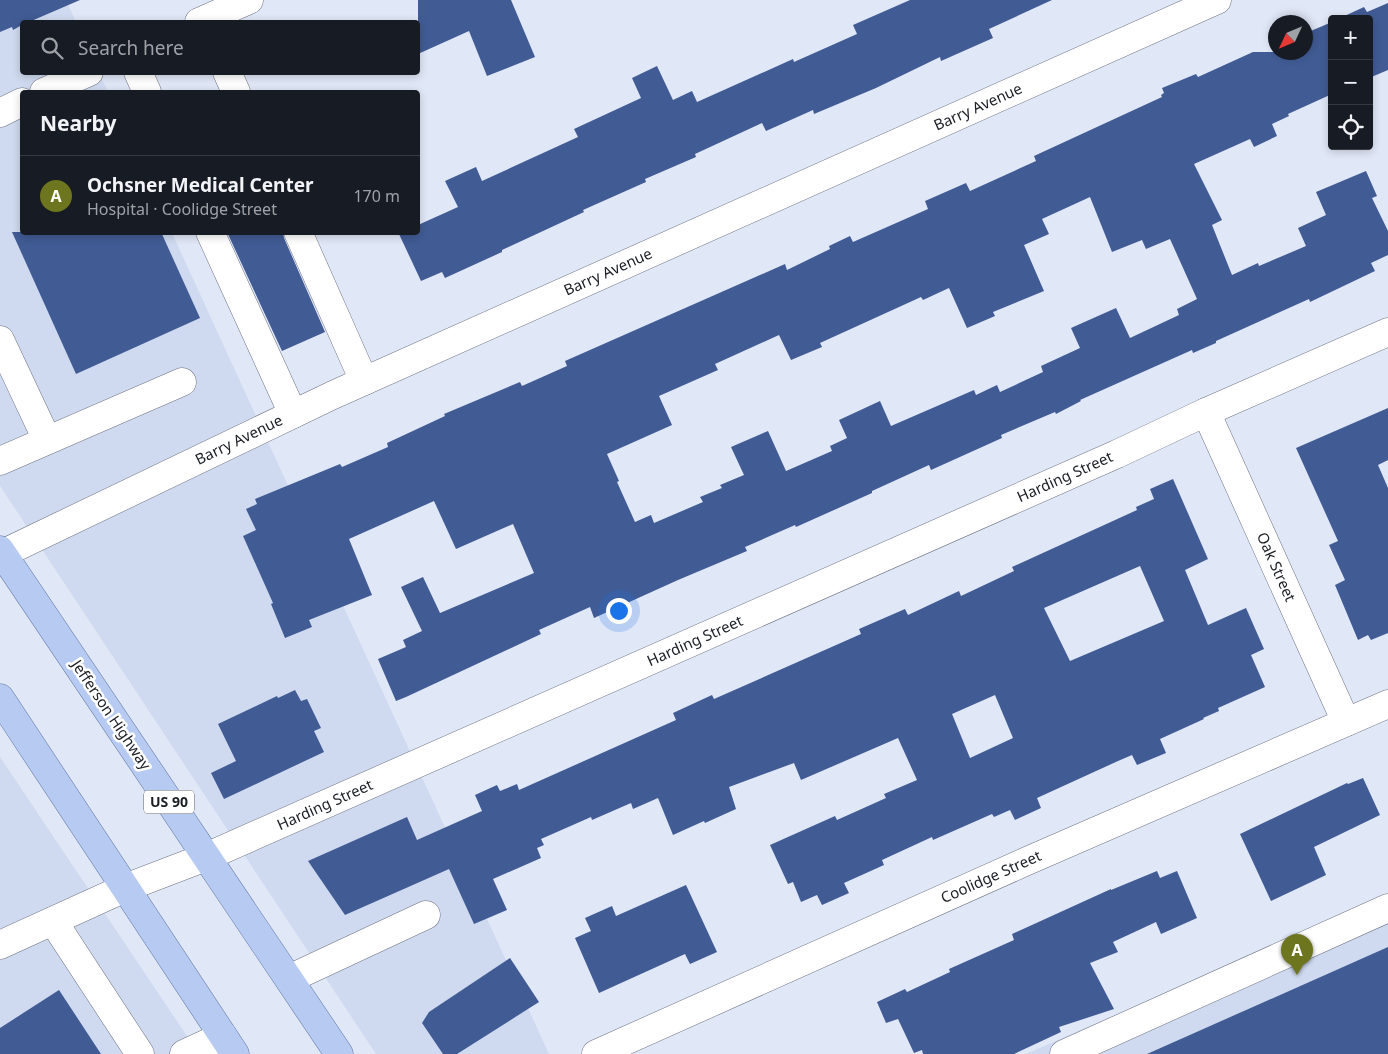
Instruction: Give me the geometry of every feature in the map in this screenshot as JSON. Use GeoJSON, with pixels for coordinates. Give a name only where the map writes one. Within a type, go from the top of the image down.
{"type":"FeatureCollection","features":[{"type":"Feature","properties":{"kind":"main road","name":"Jefferson Highway"},"geometry":{"type":"LineString","coordinates":[[1,554],[339,1054]]}},
{"type":"Feature","properties":{"kind":"main road"},"geometry":{"type":"LineString","coordinates":[[0,698],[229,1045]]}},
{"type":"Feature","properties":{"kind":"street"},"geometry":{"type":"LineString","coordinates":[[206,20],[249,0]]}},
{"type":"Feature","properties":{"kind":"street","name":"Barry Avenue"},"geometry":{"type":"LineString","coordinates":[[1,554],[364,381],[1218,0]]}},
{"type":"Feature","properties":{"kind":"street"},"geometry":{"type":"LineString","coordinates":[[48,90],[82,75]]}},
{"type":"Feature","properties":{"kind":"street"},"geometry":{"type":"LineString","coordinates":[[139,75],[146,90]]}},
{"type":"Feature","properties":{"kind":"street"},"geometry":{"type":"LineString","coordinates":[[228,75],[235,90]]}},
{"type":"Feature","properties":{"kind":"street"},"geometry":{"type":"LineString","coordinates":[[0,113],[20,103]]}},
{"type":"Feature","properties":{"kind":"street"},"geometry":{"type":"LineString","coordinates":[[211,235],[292,414]]}},
{"type":"Feature","properties":{"kind":"street"},"geometry":{"type":"LineString","coordinates":[[299,235],[364,381]]}},
{"type":"Feature","properties":{"kind":"street","name":"Harding Street"},"geometry":{"type":"LineString","coordinates":[[0,945],[125,888],[206,857],[1388,332]]}},
{"type":"Feature","properties":{"kind":"street"},"geometry":{"type":"LineString","coordinates":[[0,340],[47,440]]}},
{"type":"Feature","properties":{"kind":"street"},"geometry":{"type":"LineString","coordinates":[[0,460],[182,382]]}},
{"type":"Feature","properties":{"kind":"street","name":"Oak Street"},"geometry":{"type":"LineString","coordinates":[[1206,412],[1346,722]]}},
{"type":"Feature","properties":{"kind":"street","name":"Coolidge Street"},"geometry":{"type":"LineString","coordinates":[[596,1054],[1045,853],[1388,704]]}},
{"type":"Feature","properties":{"kind":"street"},"geometry":{"type":"LineString","coordinates":[[1071,1052],[1388,908]]}},
{"type":"Feature","properties":{"kind":"street"},"geometry":{"type":"LineString","coordinates":[[289,979],[426,915]]}},
{"type":"Feature","properties":{"kind":"street"},"geometry":{"type":"LineString","coordinates":[[53,921],[140,1054]]}},
{"type":"Feature","properties":{"kind":"street"},"geometry":{"type":"LineString","coordinates":[[184,1054],[229,1045]]}},
{"type":"Feature","properties":{"kind":"shaded area"},"geometry":{"type":"Polygon","coordinates":[[[0,0],[66,0],[75,20],[20,20],[20,75],[100,75],[107,90],[20,90],[20,235],[173,235],[549,1054],[376,1054],[0,486],[0,0]]]}},
{"type":"Feature","properties":{"kind":"shaded area"},"geometry":{"type":"Polygon","coordinates":[[[0,757],[199,1054],[0,1054],[0,757]]]}},
{"type":"Feature","properties":{"kind":"shaded area"},"geometry":{"type":"Polygon","coordinates":[[[1388,895],[1388,1054],[1026,1054],[1388,895]]]}},
{"type":"Feature","properties":{"kind":"building"},"geometry":{"type":"Polygon","coordinates":[[[0,0],[80,0],[34,20],[20,20],[20,26],[13,30],[12,27],[0,32],[0,0]]]}},
{"type":"Feature","properties":{"kind":"building"},"geometry":{"type":"Polygon","coordinates":[[[418,0],[511,0],[535,57],[487,76],[469,31],[420,53],[420,20],[418,20],[418,0]]]}},
{"type":"Feature","properties":{"kind":"building"},"geometry":{"type":"Polygon","coordinates":[[[910,0],[1052,0],[989,29],[993,38],[941,61],[940,57],[876,88],[814,114],[813,110],[766,131],[762,123],[695,154],[696,157],[645,179],[646,182],[583,210],[584,212],[502,250],[502,252],[445,278],[442,272],[421,281],[399,235],[420,235],[420,224],[458,207],[445,181],[476,167],[482,181],[578,137],[574,129],[641,98],[632,78],[657,66],[673,100],[692,91],[697,102],[793,59],[794,62],[857,34],[853,25],[910,0]]]}},
{"type":"Feature","properties":{"kind":"building"},"geometry":{"type":"Polygon","coordinates":[[[1388,3],[1388,70],[1373,76],[1373,15],[1347,15],[1364,7],[1367,12],[1388,3]]]}},
{"type":"Feature","properties":{"kind":"building"},"geometry":{"type":"Polygon","coordinates":[[[1328,24],[1328,96],[1288,114],[1289,116],[1272,124],[1277,136],[1254,147],[1250,139],[1194,164],[1222,220],[1212,225],[1232,275],[1258,263],[1259,266],[1306,246],[1298,228],[1326,215],[1316,192],[1366,171],[1377,196],[1372,198],[1388,231],[1388,255],[1371,263],[1375,271],[1310,302],[1309,299],[1216,341],[1216,343],[1193,353],[1192,350],[1080,400],[1056,414],[1055,412],[1001,435],[1002,438],[931,470],[929,465],[796,527],[795,525],[745,547],[747,551],[594,618],[590,607],[539,630],[541,634],[396,701],[378,659],[406,647],[403,640],[422,631],[401,587],[423,577],[440,613],[534,573],[513,524],[456,549],[434,501],[349,539],[372,595],[309,620],[312,627],[285,638],[271,604],[273,603],[243,536],[256,530],[246,509],[257,504],[255,499],[340,464],[342,467],[388,447],[387,443],[445,416],[444,414],[520,382],[522,386],[567,366],[565,361],[785,264],[787,270],[830,249],[829,246],[850,236],[853,242],[928,209],[925,201],[966,183],[970,191],[1036,161],[1034,156],[1162,97],[1161,95],[1164,93],[1162,88],[1196,74],[1198,77],[1253,52],[1268,52],[1268,60],[1313,60],[1313,30],[1328,24]],[[1090,197],[1042,219],[1049,234],[1024,245],[1044,291],[993,312],[995,316],[967,328],[949,288],[923,300],[921,297],[820,343],[822,347],[791,360],[779,335],[715,364],[718,370],[659,396],[672,425],[607,454],[635,522],[651,515],[654,523],[703,502],[700,497],[722,488],[720,485],[744,475],[731,447],[768,431],[786,471],[832,451],[830,446],[847,438],[839,420],[880,401],[891,426],[974,390],[976,395],[997,385],[1000,392],[1043,372],[1041,366],[1080,348],[1071,328],[1116,308],[1130,338],[1179,315],[1177,309],[1197,299],[1170,239],[1146,249],[1142,240],[1112,252],[1090,197]]]}},
{"type":"Feature","properties":{"kind":"building"},"geometry":{"type":"Polygon","coordinates":[[[12,232],[20,232],[20,235],[162,235],[200,318],[76,374],[12,232]]]}},
{"type":"Feature","properties":{"kind":"building"},"geometry":{"type":"Polygon","coordinates":[[[228,235],[284,235],[325,332],[282,351],[228,235]]]}},
{"type":"Feature","properties":{"kind":"building"},"geometry":{"type":"Polygon","coordinates":[[[1388,408],[1388,460],[1378,465],[1388,488],[1388,633],[1371,640],[1368,635],[1358,640],[1335,585],[1345,580],[1329,545],[1338,541],[1296,448],[1388,408]]]}},
{"type":"Feature","properties":{"kind":"building"},"geometry":{"type":"Polygon","coordinates":[[[1173,479],[1208,559],[1185,570],[1208,625],[1246,608],[1264,649],[1251,655],[1265,687],[1218,708],[1219,711],[1160,739],[1166,753],[1137,765],[1132,755],[1118,761],[1037,798],[1041,808],[1015,820],[1010,810],[994,817],[992,814],[933,840],[932,837],[882,860],[884,865],[844,883],[849,893],[822,905],[817,895],[801,902],[793,882],[788,884],[770,845],[835,816],[837,820],[886,798],[884,794],[917,780],[898,738],[801,780],[794,763],[729,787],[736,809],[673,835],[658,798],[633,809],[631,803],[592,820],[591,817],[541,839],[544,845],[537,848],[541,858],[493,879],[507,910],[474,924],[449,869],[345,915],[308,861],[407,817],[417,840],[482,811],[475,795],[497,785],[500,791],[517,784],[519,790],[676,720],[673,713],[712,695],[714,699],[861,634],[859,629],[905,609],[908,615],[959,591],[961,596],[1014,571],[1012,567],[1137,510],[1136,507],[1154,499],[1150,489],[1173,479]],[[1140,566],[1044,608],[1070,661],[1164,621],[1140,566]],[[995,695],[952,714],[970,758],[1013,738],[995,695]]]}},
{"type":"Feature","properties":{"kind":"building"},"geometry":{"type":"Polygon","coordinates":[[[295,690],[301,701],[307,699],[321,728],[314,731],[324,752],[224,799],[211,773],[236,761],[218,724],[277,696],[278,698],[295,690]]]}},
{"type":"Feature","properties":{"kind":"building"},"geometry":{"type":"Polygon","coordinates":[[[1363,778],[1380,815],[1314,847],[1326,875],[1271,901],[1240,834],[1347,783],[1363,778]]]}},
{"type":"Feature","properties":{"kind":"building"},"geometry":{"type":"Polygon","coordinates":[[[1157,871],[1160,878],[1177,871],[1197,918],[1161,934],[1156,922],[1113,942],[1118,952],[1090,963],[1114,1009],[1059,1027],[1061,1032],[1014,1054],[923,1054],[922,1050],[914,1053],[898,1019],[886,1023],[877,1002],[905,989],[907,992],[950,972],[949,969],[1014,940],[1012,934],[1111,889],[1157,871]]]}},
{"type":"Feature","properties":{"kind":"building"},"geometry":{"type":"Polygon","coordinates":[[[686,885],[717,952],[690,964],[685,954],[599,993],[575,938],[591,931],[585,918],[612,906],[616,916],[686,885]]]}},
{"type":"Feature","properties":{"kind":"building"},"geometry":{"type":"Polygon","coordinates":[[[1388,947],[1388,1054],[1147,1054],[1388,947]]]}},
{"type":"Feature","properties":{"kind":"building"},"geometry":{"type":"Polygon","coordinates":[[[510,958],[539,1002],[457,1054],[443,1054],[422,1023],[429,1012],[510,958]]]}},
{"type":"Feature","properties":{"kind":"building"},"geometry":{"type":"Polygon","coordinates":[[[59,990],[101,1054],[0,1054],[0,1028],[59,990]]]}},
{"type":"Feature","properties":{"kind":"place","name":"Ochsner Medical Center"},"geometry":{"type":"Point","coordinates":[1297,975]}}]}
